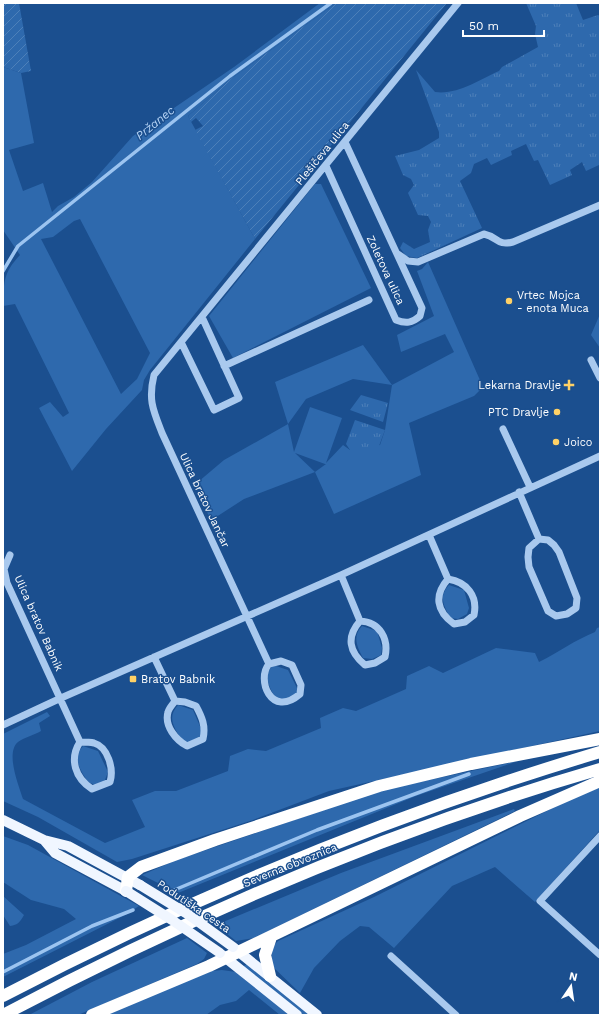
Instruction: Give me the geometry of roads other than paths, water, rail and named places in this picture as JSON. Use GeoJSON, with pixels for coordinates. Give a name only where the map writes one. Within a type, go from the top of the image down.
{"type":"FeatureCollection","features":[{"type":"Feature","properties":{"kind":"highway"},"geometry":{"type":"LineString","coordinates":[[126,891],[128,877],[141,867],[207,843],[379,786],[471,764],[600,739]]}},
{"type":"Feature","properties":{"kind":"highway","name":"Severna obvoznica"},"geometry":{"type":"LineString","coordinates":[[3,996],[129,933],[200,900],[317,850],[446,802],[600,752]]}},
{"type":"Feature","properties":{"kind":"highway","name":"Severna obvoznica"},"geometry":{"type":"LineString","coordinates":[[3,1015],[154,939],[323,865],[479,807],[600,769]]}},
{"type":"Feature","properties":{"kind":"highway"},"geometry":{"type":"LineString","coordinates":[[92,1015],[236,950],[271,937],[520,816],[600,781]]}},
{"type":"Feature","properties":{"kind":"highway"},"geometry":{"type":"LineString","coordinates":[[270,976],[265,955],[271,937]]}},
{"type":"Feature","properties":{"kind":"main road","name":"Podutiška cesta"},"geometry":{"type":"LineString","coordinates":[[3,820],[44,840],[68,846],[128,877],[189,915],[270,976],[318,1015]]}},
{"type":"Feature","properties":{"kind":"main road","name":"Podutiška cesta"},"geometry":{"type":"LineString","coordinates":[[44,840],[55,853],[126,891],[172,920],[223,956],[297,1015]]}},
{"type":"Feature","properties":{"kind":"street","name":"Plešičeva ulica"},"geometry":{"type":"LineString","coordinates":[[150,390],[154,375],[346,142],[458,3]]}},
{"type":"Feature","properties":{"kind":"street","name":"Zoletova ulica"},"geometry":{"type":"LineString","coordinates":[[326,166],[396,320],[404,323],[413,322],[420,316],[422,308],[346,142]]}},
{"type":"Feature","properties":{"kind":"street","name":"Zoletova ulica"},"geometry":{"type":"LineString","coordinates":[[398,254],[408,261],[418,262],[484,234],[490,236],[499,243],[504,244],[600,205]]}},
{"type":"Feature","properties":{"kind":"street"},"geometry":{"type":"LineString","coordinates":[[224,366],[369,300]]}},
{"type":"Feature","properties":{"kind":"street"},"geometry":{"type":"LineString","coordinates":[[181,342],[214,410],[239,398],[202,317]]}},
{"type":"Feature","properties":{"kind":"street"},"geometry":{"type":"LineString","coordinates":[[591,360],[600,378]]}},
{"type":"Feature","properties":{"kind":"street","name":"Ulica bratov Jančar"},"geometry":{"type":"LineString","coordinates":[[150,390],[152,408],[162,433],[246,616]]}},
{"type":"Feature","properties":{"kind":"street"},"geometry":{"type":"LineString","coordinates":[[503,429],[530,487]]}},
{"type":"Feature","properties":{"kind":"street"},"geometry":{"type":"LineString","coordinates":[[3,725],[60,698],[341,575],[600,456]]}},
{"type":"Feature","properties":{"kind":"street"},"geometry":{"type":"LineString","coordinates":[[519,492],[539,539]]}},
{"type":"Feature","properties":{"kind":"street"},"geometry":{"type":"LineString","coordinates":[[429,535],[448,579]]}},
{"type":"Feature","properties":{"kind":"street"},"geometry":{"type":"LineString","coordinates":[[539,539],[548,540],[554,544],[577,598],[576,608],[567,614],[556,616],[548,611],[529,567],[529,548],[539,539]]}},
{"type":"Feature","properties":{"kind":"street","name":"Ulica bratov Babnik"},"geometry":{"type":"LineString","coordinates":[[10,555],[4,569],[7,583],[80,742]]}},
{"type":"Feature","properties":{"kind":"street"},"geometry":{"type":"LineString","coordinates":[[341,575],[360,621]]}},
{"type":"Feature","properties":{"kind":"street"},"geometry":{"type":"LineString","coordinates":[[448,579],[459,581],[468,588],[476,606],[474,615],[465,622],[454,624],[446,618],[438,601],[440,588],[448,579]]}},
{"type":"Feature","properties":{"kind":"street"},"geometry":{"type":"LineString","coordinates":[[246,616],[269,664]]}},
{"type":"Feature","properties":{"kind":"street"},"geometry":{"type":"LineString","coordinates":[[360,621],[369,621],[379,627],[387,646],[385,657],[375,663],[365,665],[358,659],[350,641],[352,630],[360,621]]}},
{"type":"Feature","properties":{"kind":"street"},"geometry":{"type":"LineString","coordinates":[[154,657],[175,701]]}},
{"type":"Feature","properties":{"kind":"street"},"geometry":{"type":"LineString","coordinates":[[281,661],[292,665],[301,685],[300,694],[293,700],[284,703],[277,702],[270,697],[263,679],[264,669],[269,664],[281,661]]}},
{"type":"Feature","properties":{"kind":"street"},"geometry":{"type":"LineString","coordinates":[[175,701],[185,702],[196,706],[202,718],[206,730],[203,739],[195,744],[187,746],[178,742],[171,732],[168,721],[168,711],[175,701]]}},
{"type":"Feature","properties":{"kind":"street"},"geometry":{"type":"LineString","coordinates":[[80,742],[94,743],[105,750],[113,774],[110,782],[92,789],[84,784],[74,762],[74,751],[80,742]]}},
{"type":"Feature","properties":{"kind":"street"},"geometry":{"type":"LineString","coordinates":[[600,836],[540,901],[600,954]]}},
{"type":"Feature","properties":{"kind":"street"},"geometry":{"type":"LineString","coordinates":[[391,956],[456,1015]]}},
{"type":"Feature","properties":{"kind":"waterway","name":"Pržanec"},"geometry":{"type":"LineString","coordinates":[[3,271],[18,246],[230,76],[331,3]]}},
{"type":"Feature","properties":{"kind":"waterway"},"geometry":{"type":"LineString","coordinates":[[172,891],[317,830],[469,774]]}},
{"type":"Feature","properties":{"kind":"waterway"},"geometry":{"type":"LineString","coordinates":[[3,972],[92,926],[133,910]]}},
{"type":"Feature","properties":{"kind":"place","name":"Vrtec Mojca - enota Muca"},"geometry":{"type":"Point","coordinates":[509,301]}},
{"type":"Feature","properties":{"kind":"place","name":"Lekarna Dravlje"},"geometry":{"type":"Point","coordinates":[569,385]}},
{"type":"Feature","properties":{"kind":"place","name":"PTC Dravlje"},"geometry":{"type":"Point","coordinates":[557,412]}},
{"type":"Feature","properties":{"kind":"place","name":"Joico"},"geometry":{"type":"Point","coordinates":[556,442]}},
{"type":"Feature","properties":{"kind":"place","name":"Bratov Babnik"},"geometry":{"type":"Point","coordinates":[133,679]}}]}
